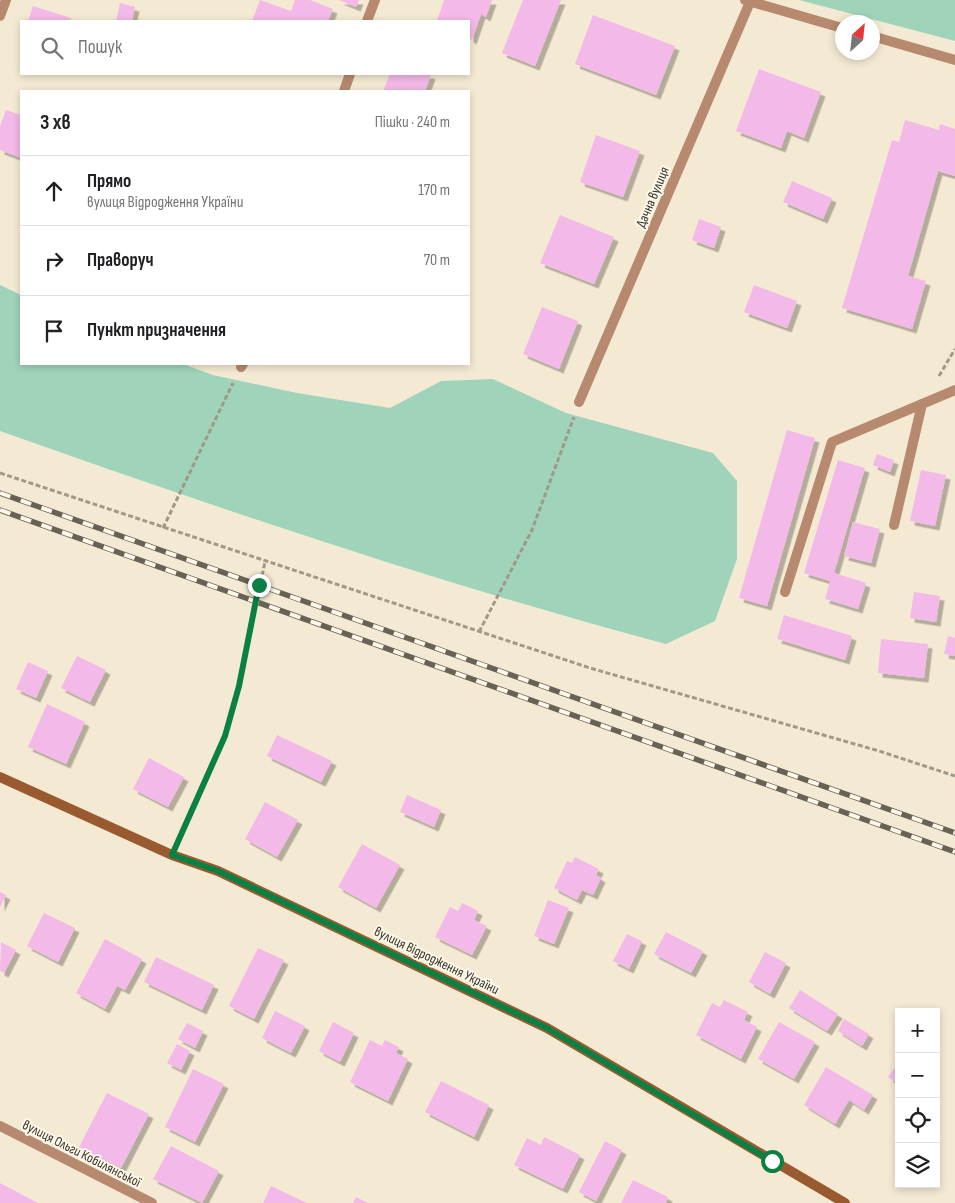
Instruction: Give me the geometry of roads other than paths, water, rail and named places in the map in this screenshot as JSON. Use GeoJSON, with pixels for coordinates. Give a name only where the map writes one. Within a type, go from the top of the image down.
{"type":"FeatureCollection","features":[{"type":"Feature","properties":{"kind":"street"},"geometry":{"type":"LineString","coordinates":[[0,16],[6,0]]}},
{"type":"Feature","properties":{"kind":"street"},"geometry":{"type":"LineString","coordinates":[[368,20],[375,0]]}},
{"type":"Feature","properties":{"kind":"street"},"geometry":{"type":"LineString","coordinates":[[748,1],[835,26]]}},
{"type":"Feature","properties":{"kind":"street","name":"Дачна вулиця"},"geometry":{"type":"LineString","coordinates":[[579,402],[748,1]]}},
{"type":"Feature","properties":{"kind":"street"},"geometry":{"type":"LineString","coordinates":[[880,38],[955,60]]}},
{"type":"Feature","properties":{"kind":"street"},"geometry":{"type":"LineString","coordinates":[[344,90],[350,75]]}},
{"type":"Feature","properties":{"kind":"street"},"geometry":{"type":"LineString","coordinates":[[785,592],[832,442],[955,390]]}},
{"type":"Feature","properties":{"kind":"street"},"geometry":{"type":"LineString","coordinates":[[894,525],[922,404]]}},
{"type":"Feature","properties":{"kind":"street","name":"вулиця Відродження України"},"geometry":{"type":"LineString","coordinates":[[0,777],[172,855],[218,871],[547,1028],[845,1203]]}},
{"type":"Feature","properties":{"kind":"street","name":"вулиця Ольги Кобилянської"},"geometry":{"type":"LineString","coordinates":[[0,1126],[152,1203]]}},
{"type":"Feature","properties":{"kind":"railway"},"geometry":{"type":"LineString","coordinates":[[0,493],[955,833]]}},
{"type":"Feature","properties":{"kind":"railway"},"geometry":{"type":"LineString","coordinates":[[0,510],[955,852]]}}]}
